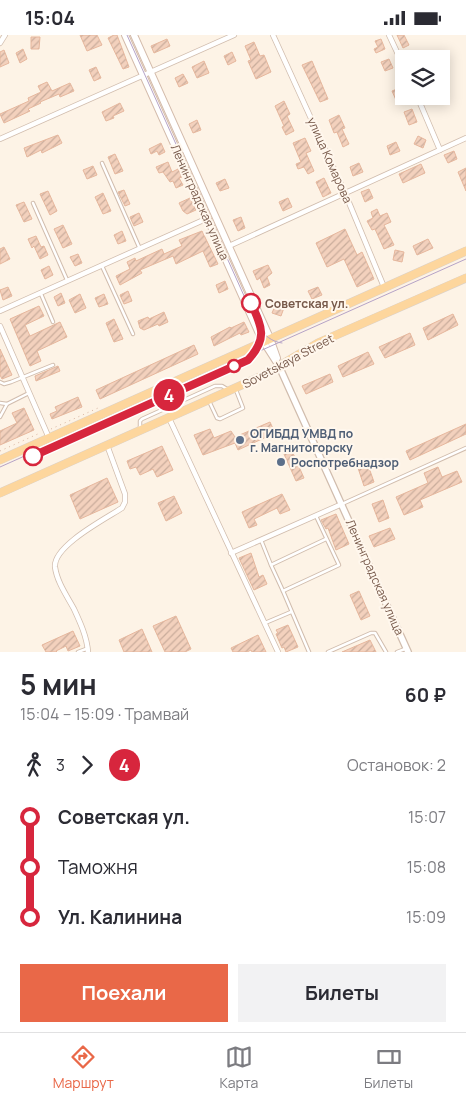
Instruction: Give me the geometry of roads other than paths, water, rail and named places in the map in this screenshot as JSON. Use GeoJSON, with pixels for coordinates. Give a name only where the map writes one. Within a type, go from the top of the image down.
{"type":"FeatureCollection","features":[{"type":"Feature","properties":{"kind":"main road","name":"Ленинградская улица"},"geometry":{"type":"LineString","coordinates":[[125,35],[208,218],[267,339]]}},
{"type":"Feature","properties":{"kind":"main road","name":"Ленинградская улица"},"geometry":{"type":"LineString","coordinates":[[134,35],[229,247],[279,366]]}},
{"type":"Feature","properties":{"kind":"main road","name":"Sovetskaya Street"},"geometry":{"type":"LineString","coordinates":[[0,460],[466,251]]}},
{"type":"Feature","properties":{"kind":"main road","name":"Sovetskaya Street"},"geometry":{"type":"LineString","coordinates":[[0,493],[209,400],[279,366],[318,343],[466,278]]}},
{"type":"Feature","properties":{"kind":"street"},"geometry":{"type":"LineString","coordinates":[[0,43],[5,35]]}},
{"type":"Feature","properties":{"kind":"street"},"geometry":{"type":"LineString","coordinates":[[0,139],[234,35]]}},
{"type":"Feature","properties":{"kind":"street","name":"улица Комарова"},"geometry":{"type":"LineString","coordinates":[[273,35],[345,193],[384,287]]}},
{"type":"Feature","properties":{"kind":"street"},"geometry":{"type":"LineString","coordinates":[[389,35],[396,50]]}},
{"type":"Feature","properties":{"kind":"street"},"geometry":{"type":"LineString","coordinates":[[421,105],[440,150]]}},
{"type":"Feature","properties":{"kind":"street"},"geometry":{"type":"LineString","coordinates":[[229,247],[466,138]]}},
{"type":"Feature","properties":{"kind":"street"},"geometry":{"type":"LineString","coordinates":[[0,311],[208,218]]}},
{"type":"Feature","properties":{"kind":"street"},"geometry":{"type":"LineString","coordinates":[[0,326],[49,438]]}},
{"type":"Feature","properties":{"kind":"street","name":"Ленинградская улица"},"geometry":{"type":"LineString","coordinates":[[279,366],[407,650]]}},
{"type":"Feature","properties":{"kind":"street"},"geometry":{"type":"LineString","coordinates":[[169,418],[278,652]]}},
{"type":"Feature","properties":{"kind":"street"},"geometry":{"type":"LineString","coordinates":[[88,650],[80,621],[58,579],[55,567],[56,560],[61,551],[76,538],[122,508],[125,502],[125,494],[107,445]]}},
{"type":"Feature","properties":{"kind":"street"},"geometry":{"type":"LineString","coordinates":[[231,553],[342,504]]}},
{"type":"Feature","properties":{"kind":"lane"},"geometry":{"type":"LineString","coordinates":[[102,163],[140,249]]}},
{"type":"Feature","properties":{"kind":"lane"},"geometry":{"type":"LineString","coordinates":[[32,203],[67,280]]}},
{"type":"Feature","properties":{"kind":"lane"},"geometry":{"type":"LineString","coordinates":[[102,265],[133,334]]}},
{"type":"Feature","properties":{"kind":"lane"},"geometry":{"type":"LineString","coordinates":[[40,293],[53,322]]}},
{"type":"Feature","properties":{"kind":"lane"},"geometry":{"type":"LineString","coordinates":[[0,382],[4,384],[23,378],[53,365]]}},
{"type":"Feature","properties":{"kind":"lane"},"geometry":{"type":"LineString","coordinates":[[140,431],[140,421],[142,419],[219,385],[232,389],[243,408],[220,419],[217,418],[209,400]]}},
{"type":"Feature","properties":{"kind":"lane"},"geometry":{"type":"LineString","coordinates":[[0,403],[6,403],[29,393]]}},
{"type":"Feature","properties":{"kind":"lane"},"geometry":{"type":"LineString","coordinates":[[0,417],[6,403]]}},
{"type":"Feature","properties":{"kind":"lane"},"geometry":{"type":"LineString","coordinates":[[342,504],[466,448]]}},
{"type":"Feature","properties":{"kind":"lane"},"geometry":{"type":"LineString","coordinates":[[283,591],[339,565],[316,516]]}},
{"type":"Feature","properties":{"kind":"lane"},"geometry":{"type":"LineString","coordinates":[[271,565],[326,539]]}},
{"type":"Feature","properties":{"kind":"lane"},"geometry":{"type":"LineString","coordinates":[[261,540],[309,652]]}},
{"type":"Feature","properties":{"kind":"lane"},"geometry":{"type":"LineString","coordinates":[[265,623],[291,612]]}},
{"type":"Feature","properties":{"kind":"lane"},"geometry":{"type":"LineString","coordinates":[[328,652],[375,633],[386,652]]}},
{"type":"Feature","properties":{"kind":"lane"},"geometry":{"type":"LineString","coordinates":[[78,652],[88,650]]}},
{"type":"Feature","properties":{"kind":"lane"},"geometry":{"type":"LineString","coordinates":[[397,652],[407,650]]}},
{"type":"Feature","properties":{"kind":"tram line"},"geometry":{"type":"LineString","coordinates":[[127,35],[258,327],[268,338],[282,343]]}},
{"type":"Feature","properties":{"kind":"tram line"},"geometry":{"type":"LineString","coordinates":[[0,467],[466,259]]}},
{"type":"Feature","properties":{"kind":"tram line","name":"4"},"geometry":{"type":"LineString","coordinates":[[33,456],[248,360],[258,345],[262,333],[251,303]]}},
{"type":"Feature","properties":{"kind":"tram line"},"geometry":{"type":"LineString","coordinates":[[247,357],[255,343],[258,327]]}},
{"type":"Feature","properties":{"kind":"place","name":"Советская ул."},"geometry":{"type":"Point","coordinates":[251,303]}},
{"type":"Feature","properties":{"kind":"place","name":"ОГИБДД УМВД по г. Магнитогорску"},"geometry":{"type":"Point","coordinates":[240,440]}},
{"type":"Feature","properties":{"kind":"place","name":"Роспотребнадзор"},"geometry":{"type":"Point","coordinates":[281,462]}}]}
